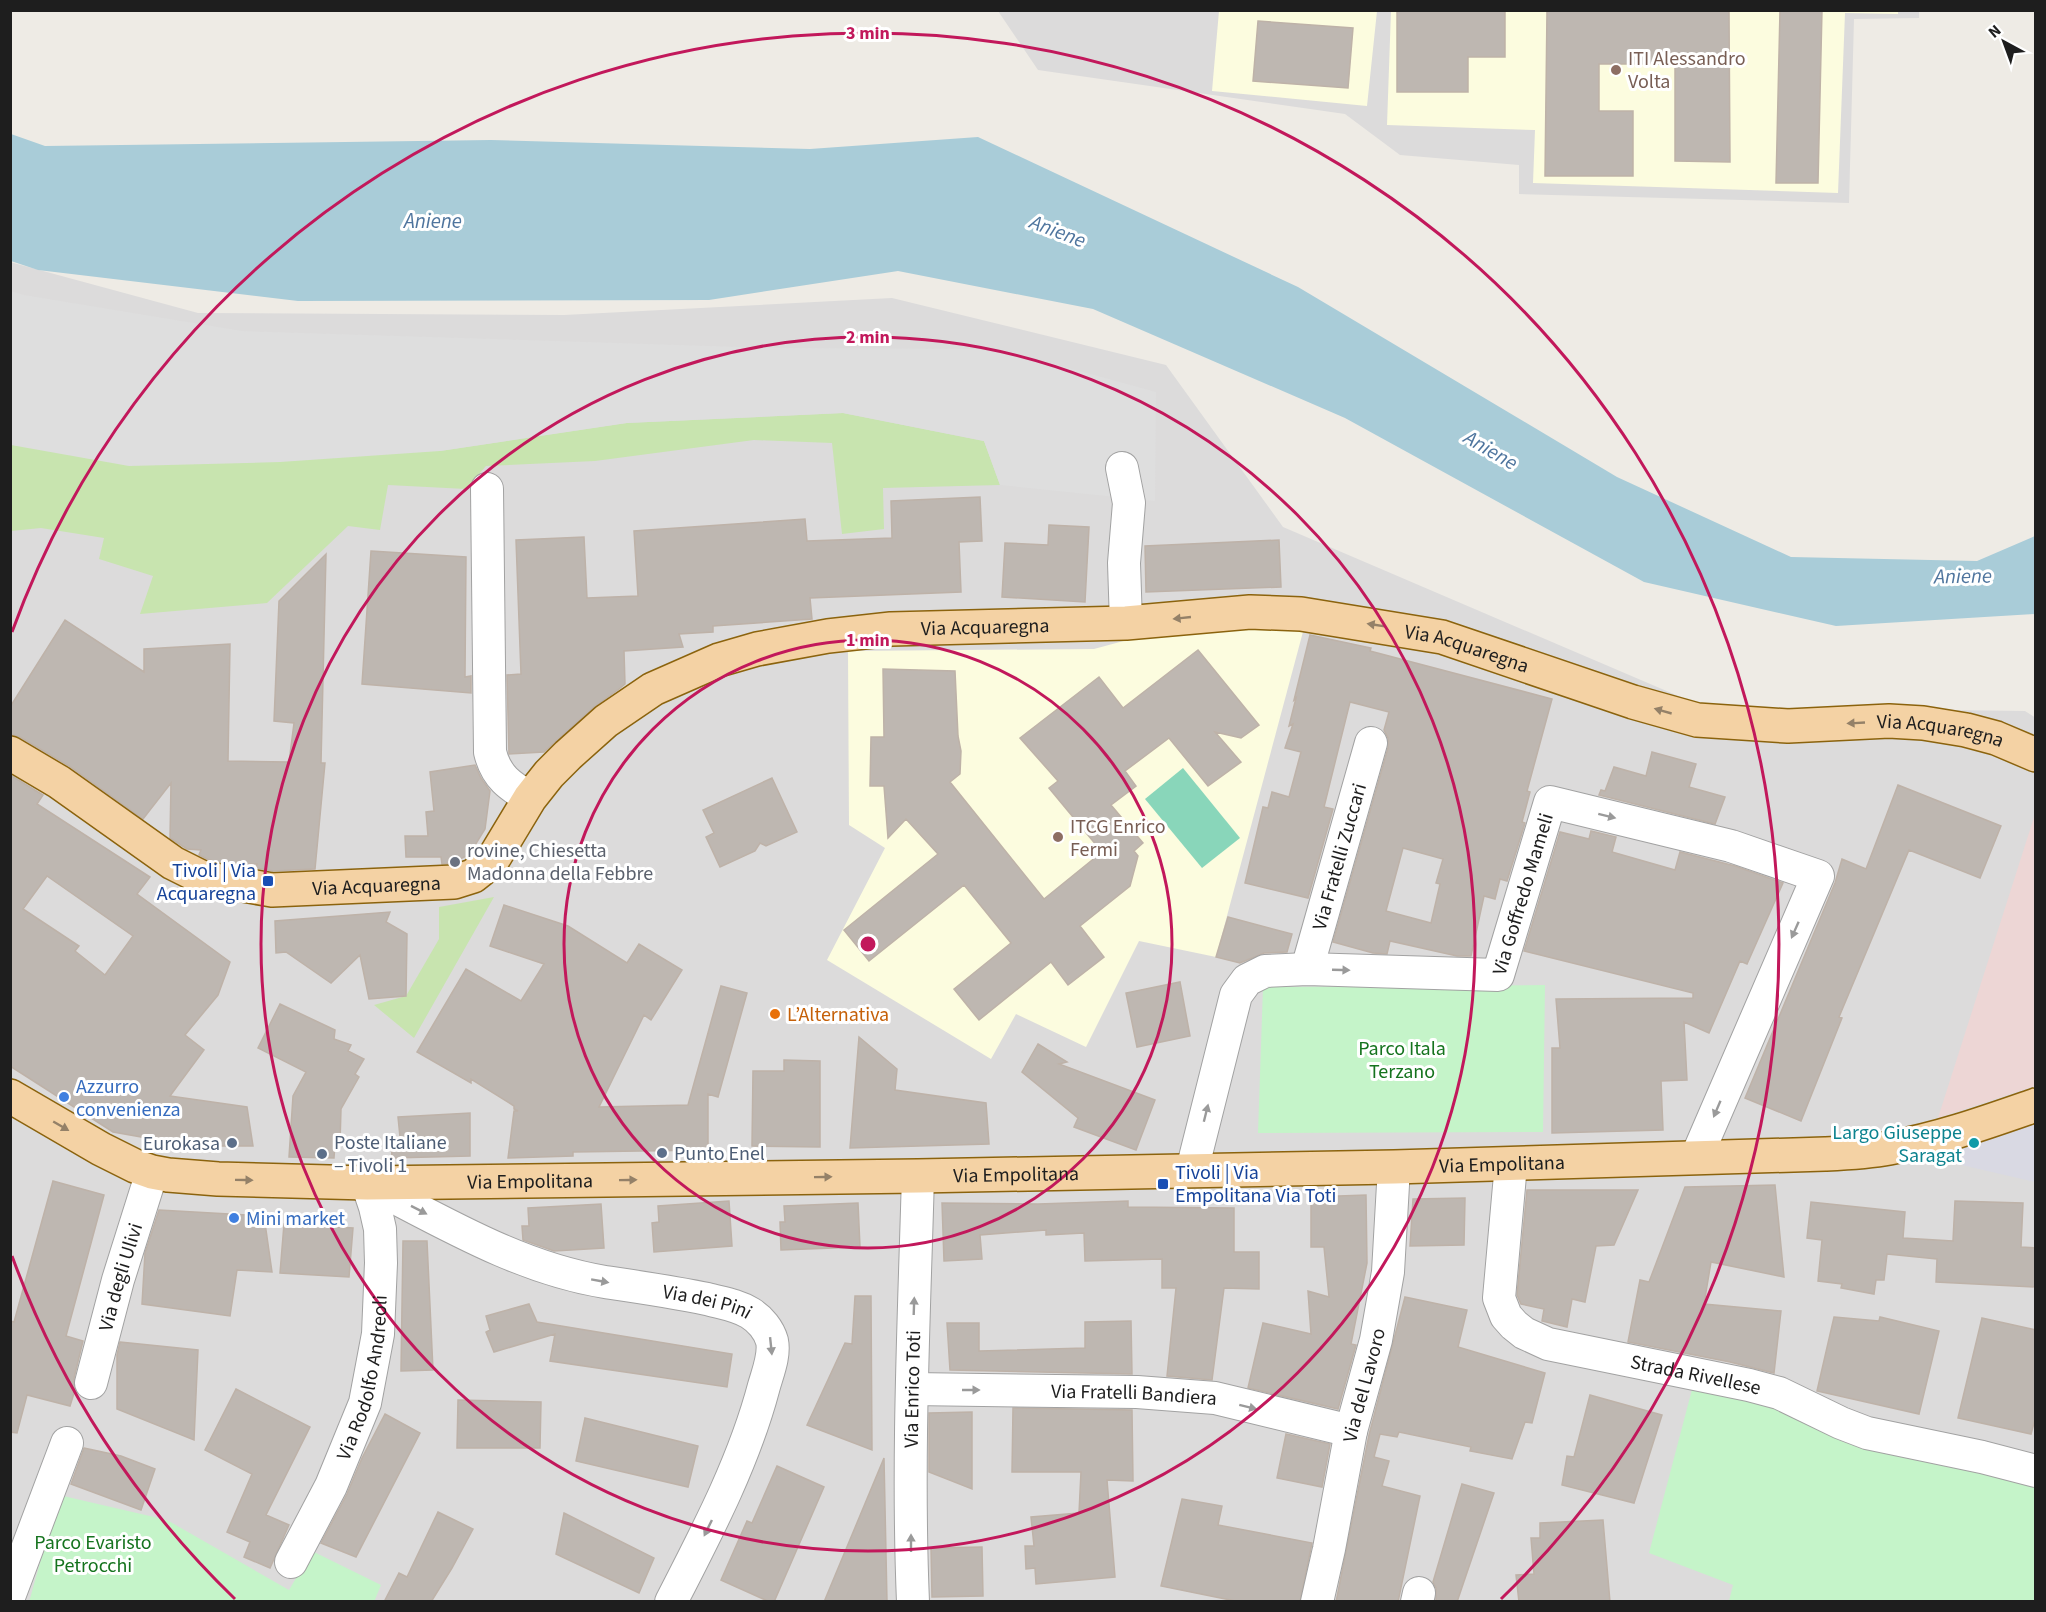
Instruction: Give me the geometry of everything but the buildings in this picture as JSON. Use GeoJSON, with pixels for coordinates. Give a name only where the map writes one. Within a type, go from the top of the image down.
{"type":"FeatureCollection","features":[{"type":"Feature","properties":{"kind":"main road","name":"Via Acquaregna"},"geometry":{"type":"LineString","coordinates":[[10,753],[59,782],[184,870],[213,881],[261,889],[431,884],[473,876],[492,861],[530,798],[568,754],[620,710],[673,679],[734,656],[806,640],[891,629],[1126,623],[1250,612],[1286,612],[1403,629],[1463,643],[1633,702],[1697,720],[1788,726],[1923,723],[1996,738],[2036,755]]}},
{"type":"Feature","properties":{"kind":"main road","name":"Via Empolitana"},"geometry":{"type":"LineString","coordinates":[[10,1096],[101,1149],[152,1172],[218,1179],[367,1183],[1394,1167],[1825,1154],[1888,1148],[1959,1131],[2036,1105]]}},
{"type":"Feature","properties":{"kind":"street"},"geometry":{"type":"LineString","coordinates":[[1122,468],[1129,503],[1124,563],[1126,623]]}},
{"type":"Feature","properties":{"kind":"street"},"geometry":{"type":"LineString","coordinates":[[488,489],[490,752],[499,775],[510,786],[530,798]]}},
{"type":"Feature","properties":{"kind":"street","name":"Via Fratelli Zuccari"},"geometry":{"type":"LineString","coordinates":[[1307,969],[1371,743]]}},
{"type":"Feature","properties":{"kind":"street","name":"Via Goffredo Mameli"},"geometry":{"type":"LineString","coordinates":[[1192,1170],[1236,995],[1247,980],[1265,971],[1307,969],[1498,975],[1550,802],[1731,846],[1818,876],[1696,1158]]}},
{"type":"Feature","properties":{"kind":"street","name":"Strada Rivellese"},"geometry":{"type":"LineString","coordinates":[[1510,1164],[1499,1298],[1506,1316],[1524,1333],[1558,1347],[1671,1368],[1765,1389],[1793,1399],[1842,1424],[1867,1433],[1982,1457],[2036,1472]]}},
{"type":"Feature","properties":{"kind":"street","name":"Via del Lavoro"},"geometry":{"type":"LineString","coordinates":[[1317,1602],[1351,1431],[1376,1340],[1388,1272],[1394,1167]]}},
{"type":"Feature","properties":{"kind":"street","name":"Via degli Ulivi"},"geometry":{"type":"LineString","coordinates":[[91,1383],[118,1280],[152,1172]]}},
{"type":"Feature","properties":{"kind":"street","name":"Via Enrico Toti"},"geometry":{"type":"LineString","coordinates":[[913,1602],[912,1389],[918,1176]]}},
{"type":"Feature","properties":{"kind":"street","name":"Via Rodolfo Andreoli"},"geometry":{"type":"LineString","coordinates":[[291,1562],[331,1486],[365,1403],[378,1334],[381,1263],[380,1229],[367,1183]]}},
{"type":"Feature","properties":{"kind":"street","name":"Via dei Pini"},"geometry":{"type":"LineString","coordinates":[[367,1183],[493,1248],[523,1260],[576,1276],[685,1294],[732,1305],[749,1312],[762,1323],[770,1337],[773,1351],[753,1426],[719,1506],[671,1602]]}},
{"type":"Feature","properties":{"kind":"street","name":"Via Fratelli Bandiera"},"geometry":{"type":"LineString","coordinates":[[912,1389],[1137,1392],[1215,1398],[1351,1431]]}},
{"type":"Feature","properties":{"kind":"street"},"geometry":{"type":"LineString","coordinates":[[10,1594],[67,1443]]}},
{"type":"Feature","properties":{"kind":"shaded area","name":"ITI Alessandro Volta"},"geometry":{"type":"Polygon","coordinates":[[[998,11],[1919,11],[1919,18],[1854,19],[1849,203],[1519,194],[1519,165],[1400,155],[1345,114],[1038,70],[998,11]]]}},
{"type":"Feature","properties":{"kind":"shaded area"},"geometry":{"type":"Polygon","coordinates":[[[1219,11],[1377,11],[1367,106],[1212,91],[1219,11]]]}},
{"type":"Feature","properties":{"kind":"shaded area","name":"ITI Alessandro Volta"},"geometry":{"type":"Polygon","coordinates":[[[1391,11],[1898,11],[1898,14],[1845,13],[1838,193],[1533,183],[1535,130],[1387,125],[1391,11]]]}},
{"type":"Feature","properties":{"kind":"shaded area"},"geometry":{"type":"Polygon","coordinates":[[[10,262],[198,313],[564,315],[892,298],[1166,365],[1283,527],[1704,707],[2025,711],[2036,718],[2035,1601],[11,1601],[10,262]]]}},
{"type":"Feature","properties":{"kind":"shaded area"},"geometry":{"type":"Polygon","coordinates":[[[10,291],[242,331],[775,348],[1000,349],[1156,392],[1155,501],[1000,485],[984,441],[843,413],[627,423],[440,451],[280,462],[129,466],[11,445],[10,291]]]}},
{"type":"Feature","properties":{"kind":"shaded area","name":"ITCG Enrico Fermi"},"geometry":{"type":"Polygon","coordinates":[[[1175,627],[1304,628],[1216,957],[1139,941],[1086,1047],[1016,1014],[991,1059],[827,960],[885,848],[849,825],[848,651],[1094,649],[1175,627]]]}},
{"type":"Feature","properties":{"kind":"shaded area"},"geometry":{"type":"Polygon","coordinates":[[[2035,814],[2035,1086],[1938,1118],[2035,814]]]}},
{"type":"Feature","properties":{"kind":"shaded area","name":"Largo Giuseppe Saragat"},"geometry":{"type":"Polygon","coordinates":[[[2035,1105],[2035,1182],[1888,1148],[2035,1105]]]}},
{"type":"Feature","properties":{"kind":"green space"},"geometry":{"type":"Polygon","coordinates":[[[843,413],[984,441],[1000,485],[883,488],[884,529],[842,534],[832,443],[754,440],[595,461],[486,466],[466,489],[388,485],[380,530],[348,526],[267,603],[140,614],[153,576],[99,559],[104,538],[41,528],[11,531],[11,445],[440,451],[626,423],[843,413]]]}},
{"type":"Feature","properties":{"kind":"green space"},"geometry":{"type":"Polygon","coordinates":[[[1183,768],[1240,838],[1202,868],[1145,799],[1183,768]]]}},
{"type":"Feature","properties":{"kind":"green space"},"geometry":{"type":"Polygon","coordinates":[[[494,897],[414,1038],[374,1005],[406,996],[439,939],[439,907],[494,897]]]}},
{"type":"Feature","properties":{"kind":"green space","name":"Parco Itala Terzano"},"geometry":{"type":"Polygon","coordinates":[[[1545,985],[1543,1132],[1258,1133],[1263,987],[1545,985]]]}},
{"type":"Feature","properties":{"kind":"green space"},"geometry":{"type":"Polygon","coordinates":[[[1694,1382],[1773,1398],[1843,1442],[1972,1466],[2035,1485],[2035,1601],[1729,1601],[1733,1585],[1649,1553],[1694,1382]]]}},
{"type":"Feature","properties":{"kind":"green space","name":"Parco Evaristo Petrocchi"},"geometry":{"type":"Polygon","coordinates":[[[59,1495],[167,1520],[289,1590],[312,1551],[381,1585],[374,1602],[29,1602],[59,1495]]]}},
{"type":"Feature","properties":{"kind":"water","name":"Aniene"},"geometry":{"type":"Polygon","coordinates":[[[11,134],[45,146],[491,140],[810,149],[978,137],[1298,287],[1617,477],[1791,557],[1977,561],[2035,536],[2035,614],[1836,626],[1644,582],[1345,418],[1093,309],[898,271],[709,300],[298,301],[38,270],[11,261],[11,134]]]}},
{"type":"Feature","properties":{"kind":"place","name":"ITI Alessandro Volta"},"geometry":{"type":"Point","coordinates":[1616,70]}},
{"type":"Feature","properties":{"kind":"place","name":"ITCG Enrico Fermi"},"geometry":{"type":"Point","coordinates":[1058,837]}},
{"type":"Feature","properties":{"kind":"place","name":"rovine, Chiesetta Madonna della Febbre"},"geometry":{"type":"Point","coordinates":[455,862]}},
{"type":"Feature","properties":{"kind":"place","name":"Tivoli | Via Acquaregna"},"geometry":{"type":"Point","coordinates":[268,881]}},
{"type":"Feature","properties":{"kind":"place","name":"L’Alternativa"},"geometry":{"type":"Point","coordinates":[775,1014]}},
{"type":"Feature","properties":{"kind":"place","name":"Azzurro convenienza"},"geometry":{"type":"Point","coordinates":[64,1097]}},
{"type":"Feature","properties":{"kind":"place","name":"Eurokasa"},"geometry":{"type":"Point","coordinates":[232,1143]}},
{"type":"Feature","properties":{"kind":"place","name":"Largo Giuseppe Saragat"},"geometry":{"type":"Point","coordinates":[1974,1143]}},
{"type":"Feature","properties":{"kind":"place","name":"Punto Enel"},"geometry":{"type":"Point","coordinates":[662,1153]}},
{"type":"Feature","properties":{"kind":"place","name":"Poste Italiane – Tivoli 1"},"geometry":{"type":"Point","coordinates":[322,1154]}},
{"type":"Feature","properties":{"kind":"place","name":"Tivoli | Via Empolitana Via Toti"},"geometry":{"type":"Point","coordinates":[1163,1184]}},
{"type":"Feature","properties":{"kind":"place","name":"Mini market"},"geometry":{"type":"Point","coordinates":[234,1218]}}]}
